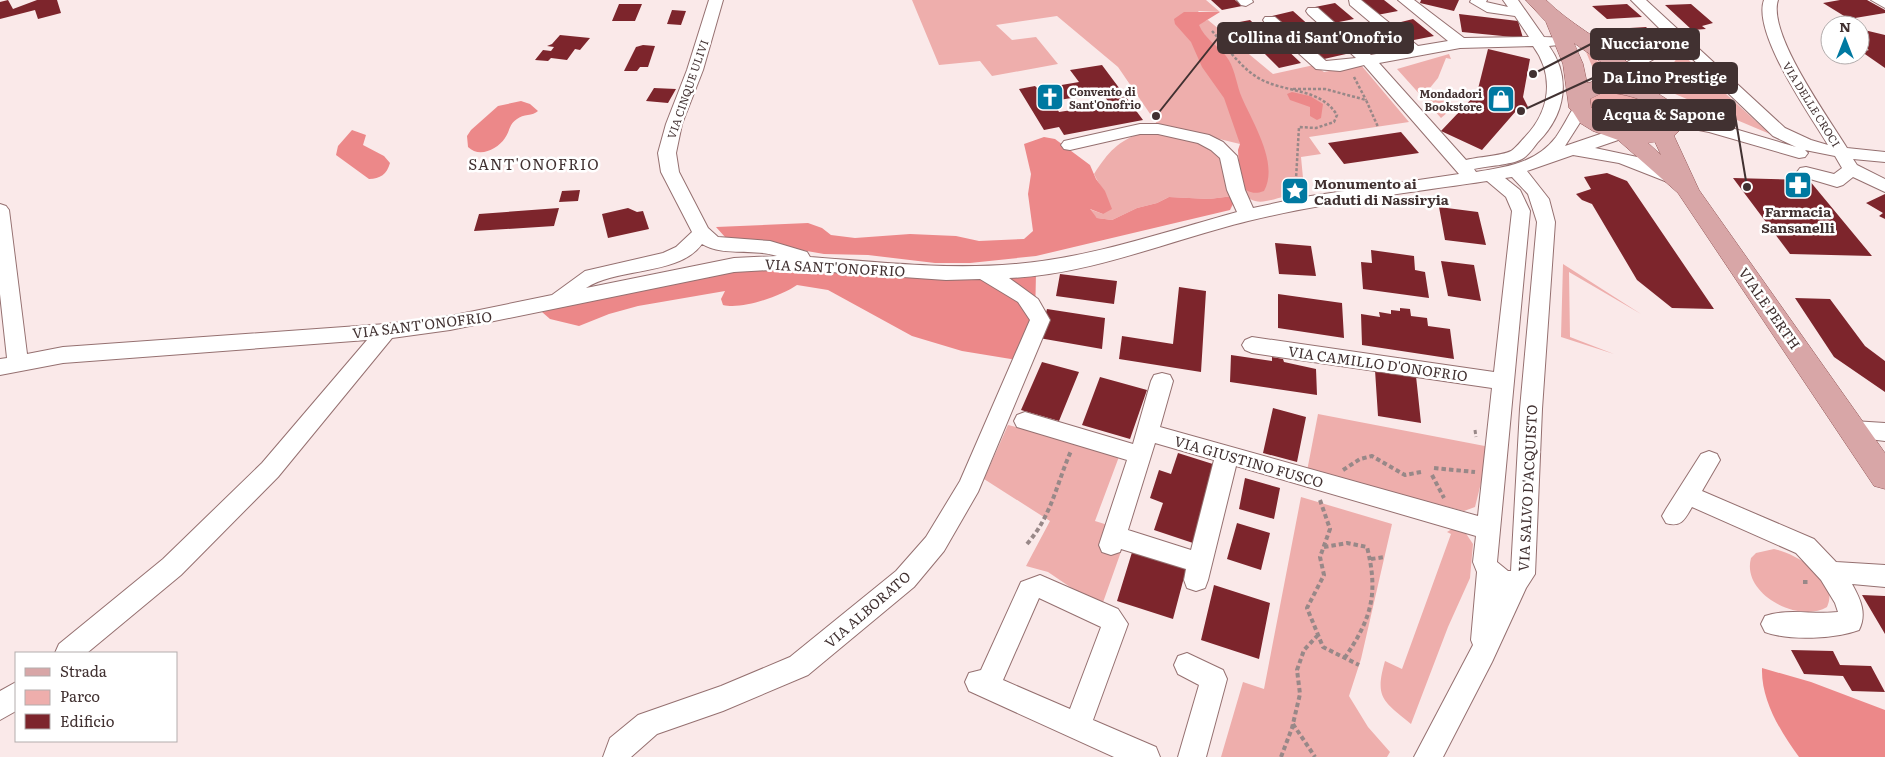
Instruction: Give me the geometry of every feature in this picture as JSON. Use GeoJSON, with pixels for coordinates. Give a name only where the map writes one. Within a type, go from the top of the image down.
{"type":"FeatureCollection","features":[{"type":"Feature","properties":{"kind":"main road"},"geometry":{"type":"LineString","coordinates":[[1522,4],[1555,20],[1594,48],[1624,71],[1645,94]]}},
{"type":"Feature","properties":{"kind":"main road"},"geometry":{"type":"LineString","coordinates":[[1555,20],[1594,123],[1621,134],[1652,137],[1668,128]]}},
{"type":"Feature","properties":{"kind":"main road"},"geometry":{"type":"LineString","coordinates":[[1584,98],[1618,87],[1645,94]]}},
{"type":"Feature","properties":{"kind":"main road","name":"VIALE PERTH"},"geometry":{"type":"LineString","coordinates":[[1645,94],[1665,106],[1679,184]]}},
{"type":"Feature","properties":{"kind":"main road","name":"VIALE PERTH"},"geometry":{"type":"LineString","coordinates":[[1621,134],[1679,184],[1885,477]]}},
{"type":"Feature","properties":{"kind":"street","name":"VIA CINQUE ULIVI"},"geometry":{"type":"LineString","coordinates":[[701,232],[670,172],[667,153],[674,124],[694,70],[716,0]]}},
{"type":"Feature","properties":{"kind":"street"},"geometry":{"type":"LineString","coordinates":[[1405,0],[1460,42]]}},
{"type":"Feature","properties":{"kind":"street"},"geometry":{"type":"LineString","coordinates":[[1475,174],[1517,155],[1542,130],[1554,101],[1555,80],[1549,57],[1538,42],[1522,4],[1499,11],[1483,6],[1477,2],[1480,0]]}},
{"type":"Feature","properties":{"kind":"street"},"geometry":{"type":"LineString","coordinates":[[1638,0],[1779,132],[1822,158],[1833,180],[1851,169],[1885,186]]}},
{"type":"Feature","properties":{"kind":"street","name":"VIA DELLE CROCI"},"geometry":{"type":"LineString","coordinates":[[1771,0],[1768,9],[1782,56],[1822,158],[1851,169]]}},
{"type":"Feature","properties":{"kind":"street"},"geometry":{"type":"LineString","coordinates":[[1878,0],[1885,4]]}},
{"type":"Feature","properties":{"kind":"street"},"geometry":{"type":"LineString","coordinates":[[1355,2],[1414,51]]}},
{"type":"Feature","properties":{"kind":"street"},"geometry":{"type":"LineString","coordinates":[[1313,11],[1368,60],[1475,174],[1514,194],[1521,211],[1484,562],[1489,572],[1483,653]]}},
{"type":"Feature","properties":{"kind":"street"},"geometry":{"type":"LineString","coordinates":[[1270,20],[1322,66],[1340,66],[1460,42],[1563,41]]}},
{"type":"Feature","properties":{"kind":"street"},"geometry":{"type":"LineString","coordinates":[[1584,98],[1624,71],[1678,39]]}},
{"type":"Feature","properties":{"kind":"street"},"geometry":{"type":"LineString","coordinates":[[1594,48],[1619,55],[1646,58]]}},
{"type":"Feature","properties":{"kind":"street","name":"VIA SANT'ONOFRIO"},"geometry":{"type":"LineString","coordinates":[[1546,158],[1562,140],[1584,98]]}},
{"type":"Feature","properties":{"kind":"street"},"geometry":{"type":"LineString","coordinates":[[1070,145],[1118,132],[1150,128],[1203,139],[1217,146],[1228,156],[1236,190],[1247,215]]}},
{"type":"Feature","properties":{"kind":"street"},"geometry":{"type":"LineString","coordinates":[[1668,128],[1760,136],[1773,136],[1779,132]]}},
{"type":"Feature","properties":{"kind":"street"},"geometry":{"type":"LineString","coordinates":[[1725,132],[1822,158],[1885,157]]}},
{"type":"Feature","properties":{"kind":"street","name":"VIA SANT'ONOFRIO"},"geometry":{"type":"LineString","coordinates":[[9,365],[63,355],[386,331],[478,318],[734,265],[788,262],[895,271],[984,273],[1014,271],[1077,262],[1247,215],[1475,174],[1515,170],[1566,151],[1621,134]]}},
{"type":"Feature","properties":{"kind":"street","name":"VIA SANT'ONOFRIO"},"geometry":{"type":"LineString","coordinates":[[1566,151],[1604,153],[1636,161],[1679,184]]}},
{"type":"Feature","properties":{"kind":"street","name":"VIA SALVO D'ACQUISTO"},"geometry":{"type":"LineString","coordinates":[[1489,572],[1505,582],[1517,581],[1523,574],[1537,330],[1546,222],[1545,211],[1535,188],[1515,170]]}},
{"type":"Feature","properties":{"kind":"street"},"geometry":{"type":"LineString","coordinates":[[0,210],[9,365]]}},
{"type":"Feature","properties":{"kind":"street"},"geometry":{"type":"LineString","coordinates":[[556,301],[583,280],[598,274],[664,258],[687,249],[696,243],[701,232],[710,241],[770,247],[792,253],[816,265]]}},
{"type":"Feature","properties":{"kind":"street","name":"VIA ALBORATO"},"geometry":{"type":"LineString","coordinates":[[617,757],[620,748],[648,724],[723,698],[799,666],[905,579],[935,544],[970,485],[1040,320],[1032,304],[1022,294],[984,273]]}},
{"type":"Feature","properties":{"kind":"street"},"geometry":{"type":"LineString","coordinates":[[1510,322],[1537,330]]}},
{"type":"Feature","properties":{"kind":"street"},"geometry":{"type":"LineString","coordinates":[[69,652],[172,567],[270,470],[386,331]]}},
{"type":"Feature","properties":{"kind":"street","name":"VIA CAMILLO D'ONOFRIO"},"geometry":{"type":"LineString","coordinates":[[1252,345],[1504,382]]}},
{"type":"Feature","properties":{"kind":"street"},"geometry":{"type":"LineString","coordinates":[[1162,381],[1148,432],[1112,541],[1198,572],[1227,455]]}},
{"type":"Feature","properties":{"kind":"street"},"geometry":{"type":"LineString","coordinates":[[1025,421],[1140,455]]}},
{"type":"Feature","properties":{"kind":"street"},"geometry":{"type":"LineString","coordinates":[[1853,430],[1885,432]]}},
{"type":"Feature","properties":{"kind":"street","name":"VIA GIUSTINO FUSCO"},"geometry":{"type":"LineString","coordinates":[[1148,432],[1487,529]]}},
{"type":"Feature","properties":{"kind":"street"},"geometry":{"type":"LineString","coordinates":[[1674,516],[1709,460]]}},
{"type":"Feature","properties":{"kind":"street"},"geometry":{"type":"LineString","coordinates":[[1688,495],[1805,546],[1830,572],[1846,599],[1852,614],[1850,622],[1821,626],[1774,624]]}},
{"type":"Feature","properties":{"kind":"street"},"geometry":{"type":"LineString","coordinates":[[1830,572],[1885,576]]}},
{"type":"Feature","properties":{"kind":"street"},"geometry":{"type":"LineString","coordinates":[[1428,757],[1483,653],[1517,581]]}},
{"type":"Feature","properties":{"kind":"street"},"geometry":{"type":"LineString","coordinates":[[1078,727],[1115,624],[1109,617],[1040,586],[1030,590],[983,684],[1078,727],[1146,757]]}},
{"type":"Feature","properties":{"kind":"street"},"geometry":{"type":"LineString","coordinates":[[1187,665],[1214,679],[1192,757]]}},
{"type":"Feature","properties":{"kind":"street"},"geometry":{"type":"LineString","coordinates":[[0,707],[15,696]]}},
{"type":"Feature","properties":{"kind":"path"},"geometry":{"type":"LineString","coordinates":[[1212,31],[1260,79],[1323,98],[1333,105],[1337,115],[1334,122],[1316,128],[1298,127],[1296,180]]}},
{"type":"Feature","properties":{"kind":"path"},"geometry":{"type":"LineString","coordinates":[[1354,75],[1378,127]]}},
{"type":"Feature","properties":{"kind":"path"},"geometry":{"type":"LineString","coordinates":[[1287,88],[1325,90],[1366,100]]}},
{"type":"Feature","properties":{"kind":"path"},"geometry":{"type":"LineString","coordinates":[[1474,430],[1478,445]]}},
{"type":"Feature","properties":{"kind":"path"},"geometry":{"type":"LineString","coordinates":[[1027,544],[1037,533],[1051,511],[1066,461],[1077,437]]}},
{"type":"Feature","properties":{"kind":"path"},"geometry":{"type":"LineString","coordinates":[[1359,665],[1323,647],[1307,608],[1324,576],[1320,557],[1330,528],[1320,502],[1329,483],[1345,468],[1360,459],[1372,456],[1405,475],[1421,472]]}},
{"type":"Feature","properties":{"kind":"path"},"geometry":{"type":"LineString","coordinates":[[1434,468],[1477,472],[1479,466]]}},
{"type":"Feature","properties":{"kind":"path"},"geometry":{"type":"LineString","coordinates":[[1324,547],[1346,543],[1367,547],[1374,569],[1375,598],[1361,634],[1344,659]]}},
{"type":"Feature","properties":{"kind":"path"},"geometry":{"type":"LineString","coordinates":[[1371,560],[1385,557]]}},
{"type":"Feature","properties":{"kind":"path"},"geometry":{"type":"LineString","coordinates":[[1281,757],[1293,724],[1300,694],[1297,670],[1304,650],[1318,635]]}},
{"type":"Feature","properties":{"kind":"path"},"geometry":{"type":"LineString","coordinates":[[1293,724],[1315,757]]}},
{"type":"Feature","properties":{"kind":"green space"},"geometry":{"type":"Polygon","coordinates":[[[912,0],[1206,0],[1220,12],[1199,11],[1180,26],[1208,20],[1273,74],[1314,65],[1324,72],[1361,65],[1409,122],[1309,137],[1321,154],[1301,157],[1303,178],[1288,181],[1286,196],[1261,202],[1256,201],[1250,199],[1241,190],[1250,171],[1239,140],[1240,144],[1157,124],[1118,67],[1057,16],[996,25],[1012,40],[1036,37],[1058,64],[992,76],[980,61],[939,65],[912,0]]]}},
{"type":"Feature","properties":{"kind":"green space"},"geometry":{"type":"Polygon","coordinates":[[[1586,52],[1613,72],[1597,78],[1586,52]]]}},
{"type":"Feature","properties":{"kind":"green space"},"geometry":{"type":"Polygon","coordinates":[[[1681,53],[1770,134],[1656,86],[1681,53]]]}},
{"type":"Feature","properties":{"kind":"green space"},"geometry":{"type":"Polygon","coordinates":[[[1449,54],[1451,59],[1446,58],[1438,78],[1425,94],[1457,104],[1441,118],[1397,69],[1449,54]]]}},
{"type":"Feature","properties":{"kind":"green space"},"geometry":{"type":"Polygon","coordinates":[[[1613,91],[1649,101],[1664,121],[1661,126],[1642,132],[1633,131],[1615,125],[1590,111],[1589,99],[1602,92],[1613,91]]]}},
{"type":"Feature","properties":{"kind":"green space"},"geometry":{"type":"Polygon","coordinates":[[[1143,132],[1191,136],[1212,146],[1226,166],[1233,196],[1209,199],[1169,197],[1157,203],[1137,208],[1112,220],[1097,218],[1089,209],[1103,214],[1105,196],[1094,174],[1114,148],[1143,132]]]}},
{"type":"Feature","properties":{"kind":"green space"},"geometry":{"type":"Polygon","coordinates":[[[1563,264],[1641,314],[1569,272],[1570,337],[1614,354],[1561,337],[1563,264]]]}},
{"type":"Feature","properties":{"kind":"green space"},"geometry":{"type":"Polygon","coordinates":[[[1318,414],[1490,447],[1475,507],[1464,511],[1307,471],[1318,414]]]}},
{"type":"Feature","properties":{"kind":"green space"},"geometry":{"type":"Polygon","coordinates":[[[1008,425],[1120,454],[1095,521],[1111,526],[1123,546],[1101,608],[1048,572],[1026,566],[1050,521],[984,479],[1008,425]]]}},
{"type":"Feature","properties":{"kind":"green space"},"geometry":{"type":"Polygon","coordinates":[[[1301,497],[1392,524],[1361,659],[1349,696],[1368,727],[1390,752],[1387,757],[1221,757],[1243,682],[1264,689],[1301,497]]]}},
{"type":"Feature","properties":{"kind":"green space"},"geometry":{"type":"Polygon","coordinates":[[[1452,529],[1465,532],[1473,544],[1470,578],[1448,627],[1411,724],[1394,710],[1384,698],[1381,692],[1382,674],[1385,661],[1402,669],[1451,534],[1447,532],[1452,529]]]}},
{"type":"Feature","properties":{"kind":"green space"},"geometry":{"type":"Polygon","coordinates":[[[1774,549],[1794,556],[1814,569],[1827,587],[1829,597],[1827,607],[1815,611],[1802,612],[1775,602],[1763,594],[1755,583],[1750,571],[1751,558],[1756,553],[1774,549]]]}},
{"type":"Feature","properties":{"kind":"shaded area"},"geometry":{"type":"Polygon","coordinates":[[[1184,12],[1220,12],[1199,25],[1204,34],[1229,60],[1240,93],[1262,141],[1268,167],[1268,180],[1264,191],[1251,192],[1240,186],[1238,150],[1240,144],[1224,98],[1202,67],[1191,42],[1175,24],[1174,19],[1184,12]]]}},
{"type":"Feature","properties":{"kind":"shaded area"},"geometry":{"type":"Polygon","coordinates":[[[1292,92],[1310,96],[1323,104],[1321,118],[1317,120],[1310,116],[1310,107],[1290,100],[1287,94],[1292,92]]]}},
{"type":"Feature","properties":{"kind":"shaded area"},"geometry":{"type":"Polygon","coordinates":[[[521,101],[530,104],[538,111],[519,117],[514,121],[502,142],[493,149],[477,152],[468,147],[467,136],[471,130],[498,106],[521,101]]]}},
{"type":"Feature","properties":{"kind":"shaded area"},"geometry":{"type":"Polygon","coordinates":[[[352,130],[366,135],[363,145],[384,156],[390,163],[382,175],[369,179],[336,155],[338,146],[352,130]]]}},
{"type":"Feature","properties":{"kind":"shaded area"},"geometry":{"type":"Polygon","coordinates":[[[1044,137],[1055,139],[1090,165],[1096,179],[1105,191],[1112,209],[1103,214],[1090,209],[1097,218],[1112,220],[1137,208],[1157,203],[1169,197],[1209,199],[1233,196],[1234,202],[1230,210],[1036,256],[970,263],[935,263],[868,255],[824,254],[725,237],[716,227],[808,223],[822,228],[831,235],[855,238],[910,234],[956,236],[979,241],[1024,239],[1033,231],[1028,194],[1031,174],[1024,144],[1044,137]]]}},
{"type":"Feature","properties":{"kind":"shaded area"},"geometry":{"type":"Polygon","coordinates":[[[742,267],[1036,273],[1035,320],[1017,360],[962,351],[912,336],[828,290],[797,285],[772,297],[751,304],[740,306],[723,305],[721,299],[725,291],[638,306],[609,314],[579,326],[550,319],[542,312],[645,286],[742,267]]]}},
{"type":"Feature","properties":{"kind":"shaded area"},"geometry":{"type":"Polygon","coordinates":[[[1762,668],[1811,682],[1885,710],[1885,757],[1799,757],[1785,737],[1768,703],[1762,668]]]}},
{"type":"Feature","properties":{"kind":"building"},"geometry":{"type":"Polygon","coordinates":[[[8,0],[13,9],[37,0],[57,0],[61,13],[38,19],[35,10],[0,19],[0,2],[8,0]]]}},
{"type":"Feature","properties":{"kind":"building"},"geometry":{"type":"Polygon","coordinates":[[[1211,0],[1235,0],[1242,6],[1222,10],[1211,0]]]}},
{"type":"Feature","properties":{"kind":"building"},"geometry":{"type":"Polygon","coordinates":[[[1359,0],[1384,0],[1398,11],[1377,15],[1359,0]]]}},
{"type":"Feature","properties":{"kind":"building"},"geometry":{"type":"Polygon","coordinates":[[[1421,0],[1459,0],[1454,11],[1420,3],[1421,0]]]}},
{"type":"Feature","properties":{"kind":"building"},"geometry":{"type":"Polygon","coordinates":[[[1840,0],[1867,0],[1885,10],[1885,13],[1870,16],[1842,15],[1823,3],[1840,0]]]}},
{"type":"Feature","properties":{"kind":"building"},"geometry":{"type":"Polygon","coordinates":[[[1335,3],[1354,19],[1334,23],[1315,7],[1335,3]]]}},
{"type":"Feature","properties":{"kind":"building"},"geometry":{"type":"Polygon","coordinates":[[[619,4],[642,4],[635,21],[612,21],[619,4]]]}},
{"type":"Feature","properties":{"kind":"building"},"geometry":{"type":"Polygon","coordinates":[[[1627,4],[1642,17],[1607,19],[1592,6],[1627,4]]]}},
{"type":"Feature","properties":{"kind":"building"},"geometry":{"type":"Polygon","coordinates":[[[1691,4],[1713,23],[1702,26],[1706,29],[1692,30],[1665,5],[1691,4]]]}},
{"type":"Feature","properties":{"kind":"building"},"geometry":{"type":"Polygon","coordinates":[[[672,10],[686,11],[681,25],[667,24],[672,10]]]}},
{"type":"Feature","properties":{"kind":"building"},"geometry":{"type":"Polygon","coordinates":[[[1293,11],[1312,28],[1291,32],[1272,16],[1293,11]]]}},
{"type":"Feature","properties":{"kind":"building"},"geometry":{"type":"Polygon","coordinates":[[[1459,14],[1518,21],[1523,38],[1462,32],[1459,14]]]}},
{"type":"Feature","properties":{"kind":"building"},"geometry":{"type":"Polygon","coordinates":[[[1413,19],[1434,36],[1414,40],[1393,24],[1413,19]]]}},
{"type":"Feature","properties":{"kind":"building"},"geometry":{"type":"Polygon","coordinates":[[[1250,20],[1267,36],[1245,40],[1229,24],[1250,20]]]}},
{"type":"Feature","properties":{"kind":"building"},"geometry":{"type":"Polygon","coordinates":[[[1646,27],[1650,31],[1625,47],[1618,45],[1597,30],[1646,27]]]}},
{"type":"Feature","properties":{"kind":"building"},"geometry":{"type":"Polygon","coordinates":[[[1870,31],[1885,35],[1885,68],[1870,58],[1870,31]]]}},
{"type":"Feature","properties":{"kind":"building"},"geometry":{"type":"Polygon","coordinates":[[[560,35],[590,38],[580,50],[575,49],[567,60],[551,58],[548,61],[535,60],[543,50],[551,51],[554,47],[547,46],[552,44],[560,35]]]}},
{"type":"Feature","properties":{"kind":"building"},"geometry":{"type":"Polygon","coordinates":[[[1327,37],[1346,54],[1324,59],[1305,42],[1327,37]]]}},
{"type":"Feature","properties":{"kind":"building"},"geometry":{"type":"Polygon","coordinates":[[[643,45],[655,46],[648,67],[640,67],[637,71],[624,71],[636,47],[643,45]]]}},
{"type":"Feature","properties":{"kind":"building"},"geometry":{"type":"Polygon","coordinates":[[[1283,46],[1301,63],[1279,68],[1261,50],[1283,46]]]}},
{"type":"Feature","properties":{"kind":"building"},"geometry":{"type":"Polygon","coordinates":[[[1488,49],[1530,59],[1523,97],[1528,107],[1522,111],[1516,111],[1482,150],[1441,131],[1477,93],[1488,49]]]}},
{"type":"Feature","properties":{"kind":"building","name":"Convento di Sant'Onofrio"},"geometry":{"type":"Polygon","coordinates":[[[1102,65],[1143,120],[1064,135],[1059,127],[1044,130],[1019,89],[1035,86],[1038,89],[1079,82],[1070,70],[1102,65]],[[1102,93],[1053,101],[1059,112],[1110,104],[1102,93]]]}},
{"type":"Feature","properties":{"kind":"building"},"geometry":{"type":"Polygon","coordinates":[[[654,88],[676,89],[668,103],[646,101],[654,88]]]}},
{"type":"Feature","properties":{"kind":"building"},"geometry":{"type":"Polygon","coordinates":[[[1401,132],[1419,153],[1344,164],[1328,143],[1401,132]]]}},
{"type":"Feature","properties":{"kind":"building"},"geometry":{"type":"Polygon","coordinates":[[[1607,173],[1627,181],[1714,309],[1672,308],[1637,280],[1592,204],[1582,200],[1576,194],[1591,189],[1584,177],[1607,173]]]}},
{"type":"Feature","properties":{"kind":"building"},"geometry":{"type":"Polygon","coordinates":[[[1733,178],[1809,180],[1872,256],[1790,254],[1733,178]]]}},
{"type":"Feature","properties":{"kind":"building"},"geometry":{"type":"Polygon","coordinates":[[[580,190],[578,201],[559,202],[562,191],[580,190]]]}},
{"type":"Feature","properties":{"kind":"building"},"geometry":{"type":"Polygon","coordinates":[[[1885,194],[1885,219],[1879,216],[1883,213],[1866,203],[1885,194]]]}},
{"type":"Feature","properties":{"kind":"building"},"geometry":{"type":"Polygon","coordinates":[[[1439,207],[1478,212],[1486,245],[1445,240],[1439,207]]]}},
{"type":"Feature","properties":{"kind":"building"},"geometry":{"type":"Polygon","coordinates":[[[559,208],[554,226],[474,231],[479,214],[559,208]]]}},
{"type":"Feature","properties":{"kind":"building"},"geometry":{"type":"Polygon","coordinates":[[[628,208],[637,212],[643,211],[649,229],[608,238],[602,214],[628,208]]]}},
{"type":"Feature","properties":{"kind":"building"},"geometry":{"type":"Polygon","coordinates":[[[1275,243],[1311,246],[1316,276],[1279,274],[1275,243]]]}},
{"type":"Feature","properties":{"kind":"building"},"geometry":{"type":"Polygon","coordinates":[[[1371,250],[1414,256],[1415,270],[1425,272],[1429,298],[1363,289],[1361,262],[1372,263],[1371,250]]]}},
{"type":"Feature","properties":{"kind":"building"},"geometry":{"type":"Polygon","coordinates":[[[1441,261],[1474,265],[1481,301],[1448,296],[1441,261]]]}},
{"type":"Feature","properties":{"kind":"building"},"geometry":{"type":"Polygon","coordinates":[[[1060,274],[1117,281],[1114,304],[1056,296],[1060,274]]]}},
{"type":"Feature","properties":{"kind":"building"},"geometry":{"type":"Polygon","coordinates":[[[1179,287],[1206,291],[1201,372],[1119,359],[1122,336],[1173,344],[1179,287]]]}},
{"type":"Feature","properties":{"kind":"building"},"geometry":{"type":"Polygon","coordinates":[[[1278,294],[1342,303],[1344,338],[1278,328],[1278,294]]]}},
{"type":"Feature","properties":{"kind":"building"},"geometry":{"type":"Polygon","coordinates":[[[1795,298],[1830,299],[1865,346],[1885,361],[1885,392],[1834,357],[1795,298]]]}},
{"type":"Feature","properties":{"kind":"building"},"geometry":{"type":"Polygon","coordinates":[[[1400,308],[1410,309],[1411,316],[1427,318],[1428,326],[1450,329],[1454,359],[1362,345],[1361,314],[1380,317],[1379,312],[1391,314],[1391,310],[1400,311],[1400,308]]]}},
{"type":"Feature","properties":{"kind":"building"},"geometry":{"type":"Polygon","coordinates":[[[1047,309],[1105,318],[1102,349],[1039,338],[1047,309]]]}},
{"type":"Feature","properties":{"kind":"building"},"geometry":{"type":"Polygon","coordinates":[[[1231,355],[1272,361],[1272,357],[1283,359],[1284,362],[1316,369],[1317,395],[1230,382],[1231,355]]]}},
{"type":"Feature","properties":{"kind":"building"},"geometry":{"type":"Polygon","coordinates":[[[1042,362],[1079,372],[1059,421],[1021,410],[1042,362]]]}},
{"type":"Feature","properties":{"kind":"building"},"geometry":{"type":"Polygon","coordinates":[[[1375,370],[1416,376],[1421,423],[1378,416],[1375,370]]]}},
{"type":"Feature","properties":{"kind":"building"},"geometry":{"type":"Polygon","coordinates":[[[1100,377],[1147,390],[1130,439],[1082,425],[1100,377]]]}},
{"type":"Feature","properties":{"kind":"building"},"geometry":{"type":"Polygon","coordinates":[[[1273,408],[1306,417],[1297,462],[1263,453],[1273,408]]]}},
{"type":"Feature","properties":{"kind":"building"},"geometry":{"type":"Polygon","coordinates":[[[1178,453],[1216,465],[1193,543],[1154,530],[1163,503],[1150,498],[1159,470],[1171,474],[1178,453]]]}},
{"type":"Feature","properties":{"kind":"building"},"geometry":{"type":"Polygon","coordinates":[[[1245,478],[1280,488],[1274,519],[1239,509],[1245,478]]]}},
{"type":"Feature","properties":{"kind":"building"},"geometry":{"type":"Polygon","coordinates":[[[1237,523],[1270,533],[1261,570],[1227,559],[1237,523]]]}},
{"type":"Feature","properties":{"kind":"building"},"geometry":{"type":"Polygon","coordinates":[[[1133,549],[1187,566],[1173,619],[1117,601],[1133,549]]]}},
{"type":"Feature","properties":{"kind":"building"},"geometry":{"type":"Polygon","coordinates":[[[1214,585],[1270,603],[1259,659],[1201,640],[1214,585]]]}},
{"type":"Feature","properties":{"kind":"building"},"geometry":{"type":"Polygon","coordinates":[[[1862,595],[1885,596],[1885,634],[1862,595]]]}},
{"type":"Feature","properties":{"kind":"building"},"geometry":{"type":"Polygon","coordinates":[[[1791,650],[1833,651],[1840,665],[1871,666],[1885,692],[1852,691],[1843,676],[1804,674],[1791,650]]]}},
{"type":"Feature","properties":{"kind":"place","name":"Nucciarone"},"geometry":{"type":"Point","coordinates":[1533,74]}},
{"type":"Feature","properties":{"kind":"place","name":"Convento di Sant'Onofrio"},"geometry":{"type":"Point","coordinates":[1050,97]}},
{"type":"Feature","properties":{"kind":"place","name":"Mondadori Bookstore"},"geometry":{"type":"Point","coordinates":[1501,99]}},
{"type":"Feature","properties":{"kind":"place","name":"Da Lino Prestige"},"geometry":{"type":"Point","coordinates":[1521,111]}},
{"type":"Feature","properties":{"kind":"place","name":"Collina di Sant'Onofrio"},"geometry":{"type":"Point","coordinates":[1156,116]}},
{"type":"Feature","properties":{"kind":"place","name":"Farmacia Sansanelli"},"geometry":{"type":"Point","coordinates":[1798,185]}},
{"type":"Feature","properties":{"kind":"place","name":"Acqua & Sapone"},"geometry":{"type":"Point","coordinates":[1747,187]}},
{"type":"Feature","properties":{"kind":"place","name":"Monumento ai Caduti di Nassiryia"},"geometry":{"type":"Point","coordinates":[1295,191]}},
{"type":"Feature","properties":{"kind":"district","name":"SANT'ONOFRIO"},"geometry":{"type":"Point","coordinates":[534,163]}}]}
